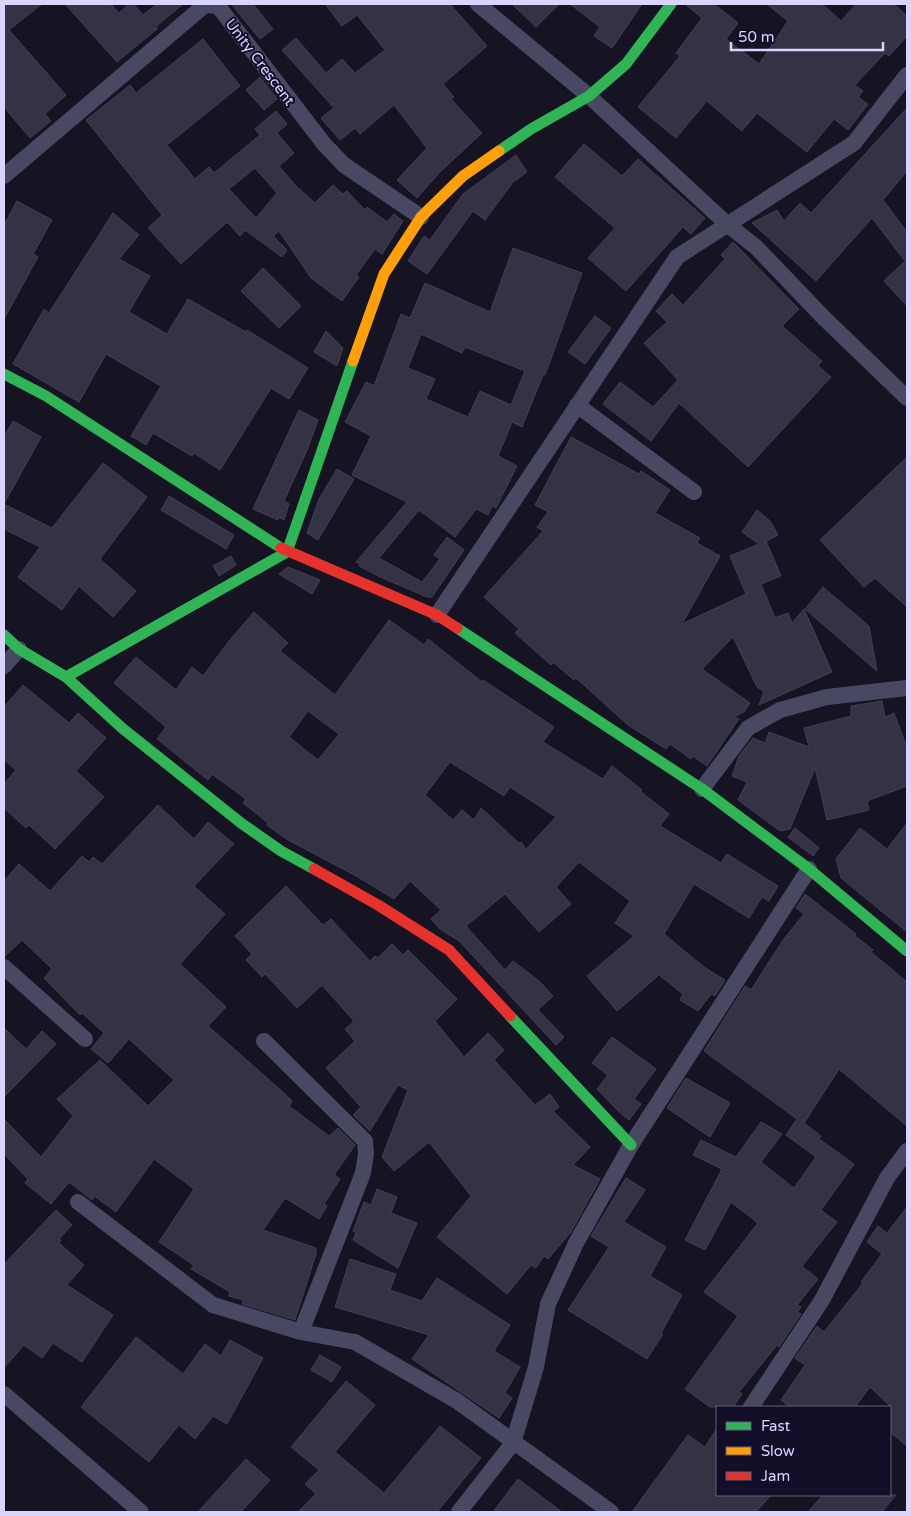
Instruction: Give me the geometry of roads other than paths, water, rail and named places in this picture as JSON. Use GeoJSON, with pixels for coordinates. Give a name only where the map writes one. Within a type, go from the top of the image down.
{"type":"FeatureCollection","features":[{"type":"Feature","properties":{"kind":"street"},"geometry":{"type":"LineString","coordinates":[[478,4],[589,96],[728,225],[756,247],[823,318],[907,398]]}},
{"type":"Feature","properties":{"kind":"street"},"geometry":{"type":"LineString","coordinates":[[66,677],[286,552],[384,274],[421,217],[463,176],[531,129],[589,96],[626,64],[672,4]]}},
{"type":"Feature","properties":{"kind":"street","name":"Unity Crescent"},"geometry":{"type":"LineString","coordinates":[[4,176],[205,5],[218,6],[314,132],[344,166],[421,217]]}},
{"type":"Feature","properties":{"kind":"street"},"geometry":{"type":"LineString","coordinates":[[438,615],[460,581],[485,548],[577,405],[677,257],[854,143],[907,75]]}},
{"type":"Feature","properties":{"kind":"street"},"geometry":{"type":"LineString","coordinates":[[4,374],[46,396],[286,552],[438,615],[702,789],[809,869],[907,951]]}},
{"type":"Feature","properties":{"kind":"street"},"geometry":{"type":"LineString","coordinates":[[577,405],[694,492]]}},
{"type":"Feature","properties":{"kind":"street"},"geometry":{"type":"LineString","coordinates":[[4,635],[19,649],[66,677],[122,728],[241,823],[281,851],[378,906],[449,950],[631,1145]]}},
{"type":"Feature","properties":{"kind":"street"},"geometry":{"type":"LineString","coordinates":[[4,666],[19,649]]}},
{"type":"Feature","properties":{"kind":"street"},"geometry":{"type":"LineString","coordinates":[[702,789],[748,728],[780,710],[827,697],[907,688]]}},
{"type":"Feature","properties":{"kind":"street"},"geometry":{"type":"LineString","coordinates":[[459,1512],[513,1443],[536,1367],[548,1304],[576,1242],[631,1145],[809,869]]}},
{"type":"Feature","properties":{"kind":"street"},"geometry":{"type":"LineString","coordinates":[[4,967],[85,1039]]}},
{"type":"Feature","properties":{"kind":"street"},"geometry":{"type":"LineString","coordinates":[[264,1040],[365,1141],[366,1154],[363,1173],[301,1332]]}},
{"type":"Feature","properties":{"kind":"street"},"geometry":{"type":"LineString","coordinates":[[752,1406],[822,1300],[887,1178],[907,1152]]}},
{"type":"Feature","properties":{"kind":"street"},"geometry":{"type":"LineString","coordinates":[[78,1202],[213,1305],[301,1332],[356,1342],[457,1401],[513,1443],[612,1512]]}},
{"type":"Feature","properties":{"kind":"street"},"geometry":{"type":"LineString","coordinates":[[4,1394],[141,1512]]}}]}
